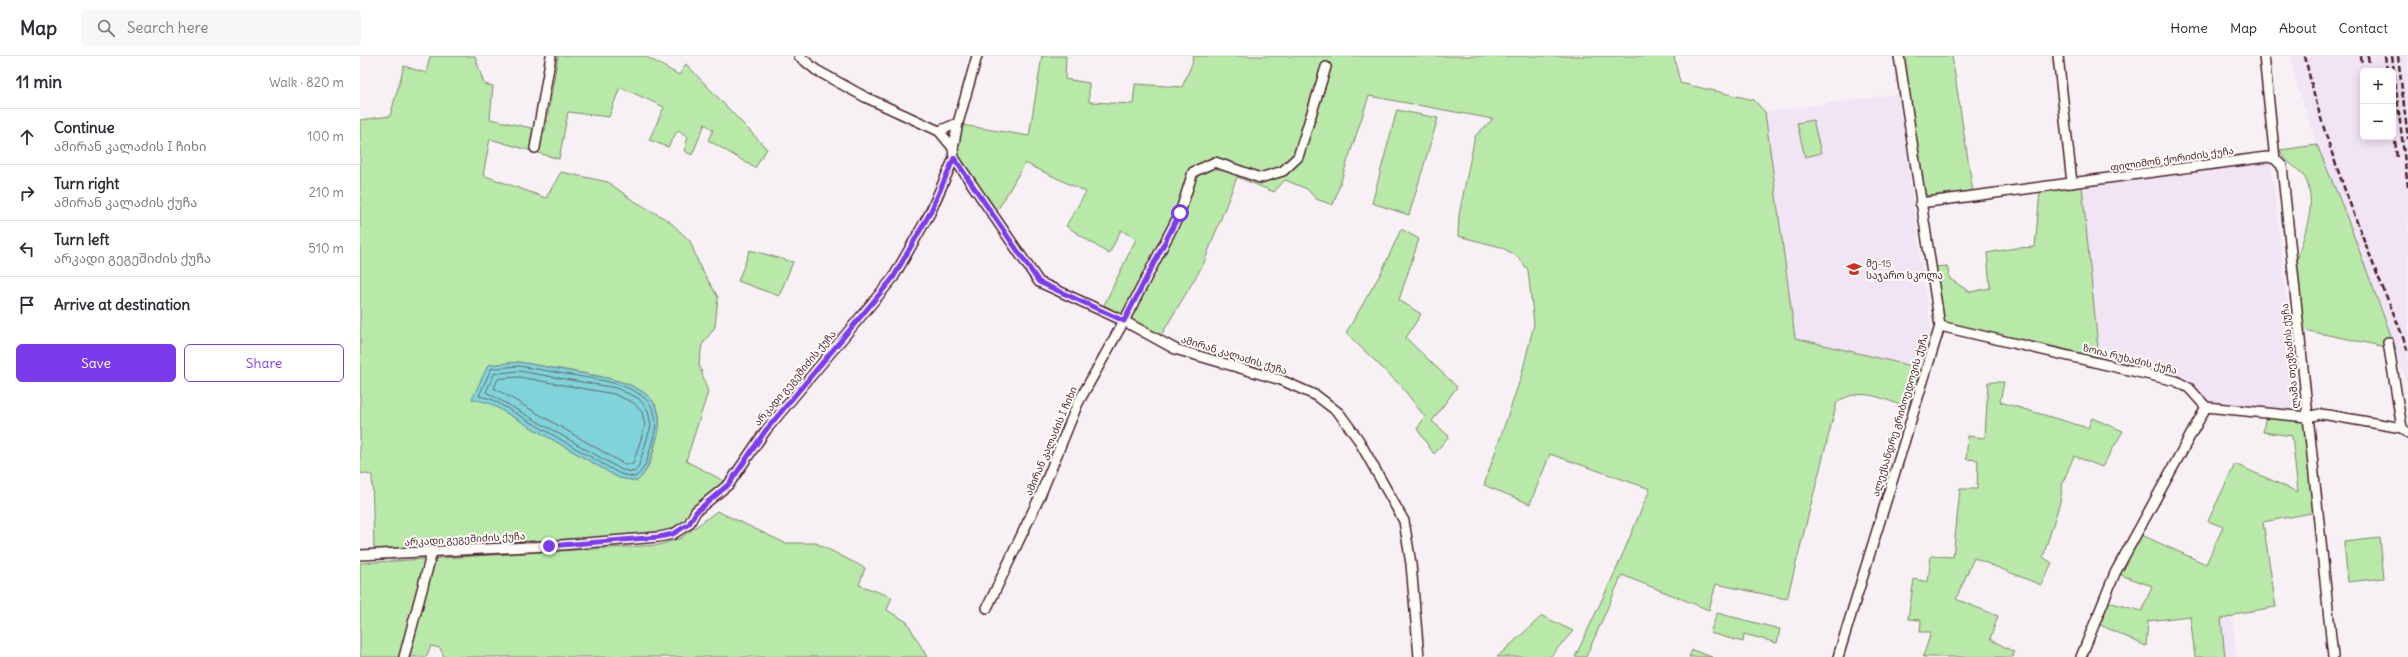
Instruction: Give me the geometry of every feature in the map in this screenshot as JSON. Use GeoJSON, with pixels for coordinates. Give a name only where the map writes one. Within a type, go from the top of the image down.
{"type":"FeatureCollection","features":[{"type":"Feature","properties":{"kind":"street"},"geometry":{"type":"LineString","coordinates":[[535,148],[551,56]]}},
{"type":"Feature","properties":{"kind":"street"},"geometry":{"type":"LineString","coordinates":[[799,56],[816,70],[865,98],[939,131],[953,148]]}},
{"type":"Feature","properties":{"kind":"street","name":"ამირან კალაძის ქუჩა"},"geometry":{"type":"LineString","coordinates":[[977,56],[958,124],[953,148],[954,158],[1039,282],[1124,321],[1175,349],[1281,380],[1317,396],[1339,413],[1358,439],[1404,520],[1411,564],[1419,657]]}},
{"type":"Feature","properties":{"kind":"street","name":"ალექსანდრე გრიბოედოვის ქუჩა"},"geometry":{"type":"LineString","coordinates":[[1838,657],[1940,326],[1920,203],[1899,56]]}},
{"type":"Feature","properties":{"kind":"street"},"geometry":{"type":"LineString","coordinates":[[2058,56],[2072,183]]}},
{"type":"Feature","properties":{"kind":"street","name":"ლაშა თევზაძის ქუჩა"},"geometry":{"type":"LineString","coordinates":[[2264,56],[2275,159],[2282,166],[2333,657]]}},
{"type":"Feature","properties":{"kind":"street","name":"ამირან კალაძის I ჩიხი"},"geometry":{"type":"LineString","coordinates":[[987,608],[1040,496],[1078,403],[1124,321],[1180,213],[1193,172],[1215,162],[1260,178],[1283,171],[1298,157],[1326,66]]}},
{"type":"Feature","properties":{"kind":"street"},"geometry":{"type":"LineString","coordinates":[[939,131],[958,124]]}},
{"type":"Feature","properties":{"kind":"street","name":"ფილიმონ ქორიძის ქუჩა"},"geometry":{"type":"LineString","coordinates":[[1920,203],[2267,157],[2275,159]]}},
{"type":"Feature","properties":{"kind":"street","name":"არკადი გეგეშიძის ქუჩა"},"geometry":{"type":"LineString","coordinates":[[360,555],[549,546],[659,537],[673,534],[689,524],[696,512],[729,484],[766,430],[893,278],[930,213],[954,158]]}},
{"type":"Feature","properties":{"kind":"street","name":"ზოია რუხაძის ქუჩა"},"geometry":{"type":"LineString","coordinates":[[1940,326],[2176,381],[2189,388],[2206,407]]}},
{"type":"Feature","properties":{"kind":"street"},"geometry":{"type":"LineString","coordinates":[[2081,657],[2115,573],[2206,407],[2307,418],[2320,414],[2405,430],[2388,342]]}},
{"type":"Feature","properties":{"kind":"street"},"geometry":{"type":"LineString","coordinates":[[404,657],[432,552]]}},
{"type":"Feature","properties":{"kind":"shaded area"},"geometry":{"type":"Polygon","coordinates":[[[2291,56],[2408,56],[2408,387],[2382,310],[2317,145],[2293,72],[2291,56]]]}},
{"type":"Feature","properties":{"kind":"shaded area","name":"მე-15 საჯარო სკოლა"},"geometry":{"type":"Polygon","coordinates":[[[1898,94],[1931,334],[1920,368],[1795,338],[1765,112],[1898,94]]]}},
{"type":"Feature","properties":{"kind":"shaded area"},"geometry":{"type":"Polygon","coordinates":[[[2266,162],[2271,165],[2300,411],[2206,403],[2191,383],[2178,376],[2099,358],[2082,186],[2266,162]]]}},
{"type":"Feature","properties":{"kind":"shaded area"},"geometry":{"type":"Polygon","coordinates":[[[2232,617],[2236,657],[2225,657],[2220,618],[2232,617]]]}},
{"type":"Feature","properties":{"kind":"green space"},"geometry":{"type":"Polygon","coordinates":[[[430,56],[475,56],[484,84],[493,86],[490,119],[545,131],[558,56],[645,56],[679,75],[686,64],[767,149],[755,168],[708,140],[713,130],[705,124],[692,155],[684,151],[688,137],[678,130],[668,147],[649,140],[664,107],[620,87],[609,117],[568,112],[559,159],[490,139],[483,175],[546,198],[561,172],[608,182],[631,199],[669,221],[690,241],[700,267],[718,297],[715,327],[702,345],[699,364],[708,392],[686,461],[724,481],[695,507],[685,524],[676,530],[632,536],[374,549],[372,475],[360,473],[360,120],[390,116],[404,66],[426,73],[430,56]],[[519,362],[488,365],[489,403],[619,478],[637,481],[641,477],[650,462],[660,421],[656,407],[648,396],[636,388],[607,378],[519,362]]]}},
{"type":"Feature","properties":{"kind":"green space"},"geometry":{"type":"Polygon","coordinates":[[[1042,56],[1066,56],[1065,79],[1089,83],[1089,102],[1133,104],[1135,84],[1182,87],[1192,64],[1193,56],[1674,56],[1680,83],[1754,100],[1765,112],[1795,338],[1920,368],[1908,408],[1881,398],[1863,394],[1846,397],[1837,402],[1787,599],[1716,584],[1709,610],[1622,575],[1586,657],[1575,657],[1616,570],[1650,489],[1550,454],[1530,504],[1484,485],[1521,377],[1534,324],[1528,270],[1518,257],[1501,247],[1458,236],[1459,215],[1475,136],[1493,119],[1369,96],[1333,205],[1316,199],[1307,189],[1285,180],[1274,192],[1237,177],[1203,265],[1160,337],[1104,305],[1136,239],[1121,230],[1109,254],[1066,226],[1086,192],[1025,163],[997,211],[966,170],[956,152],[962,125],[1029,136],[1042,56]]]}},
{"type":"Feature","properties":{"kind":"green space"},"geometry":{"type":"Polygon","coordinates":[[[1904,56],[1952,56],[1973,192],[1929,196],[1922,192],[1904,56]]]}},
{"type":"Feature","properties":{"kind":"green space"},"geometry":{"type":"Polygon","coordinates":[[[1397,110],[1438,118],[1409,215],[1372,203],[1397,110]]]}},
{"type":"Feature","properties":{"kind":"green space"},"geometry":{"type":"Polygon","coordinates":[[[1813,120],[1821,153],[1805,157],[1797,123],[1813,120]]]}},
{"type":"Feature","properties":{"kind":"green space"},"geometry":{"type":"Polygon","coordinates":[[[2317,145],[2343,207],[2396,349],[2304,330],[2298,286],[2297,263],[2310,213],[2310,193],[2305,177],[2282,155],[2280,150],[2317,145]]]}},
{"type":"Feature","properties":{"kind":"green space"},"geometry":{"type":"Polygon","coordinates":[[[2082,186],[2099,358],[1943,323],[1933,267],[1947,266],[1950,279],[1970,292],[1990,288],[1987,253],[2015,248],[2035,247],[2040,191],[2082,186]]]}},
{"type":"Feature","properties":{"kind":"green space"},"geometry":{"type":"Polygon","coordinates":[[[1401,229],[1419,239],[1399,300],[1421,314],[1406,338],[1457,387],[1432,421],[1449,436],[1434,454],[1417,429],[1425,417],[1401,386],[1346,333],[1382,271],[1401,229]]]}},
{"type":"Feature","properties":{"kind":"green space"},"geometry":{"type":"Polygon","coordinates":[[[750,250],[793,262],[779,296],[738,281],[750,250]]]}},
{"type":"Feature","properties":{"kind":"green space"},"geometry":{"type":"Polygon","coordinates":[[[1988,382],[2004,382],[2000,402],[2088,428],[2092,418],[2123,431],[2102,467],[2074,456],[2063,482],[2060,502],[2043,557],[2052,563],[2041,585],[1974,558],[1956,599],[1998,616],[1990,639],[2014,652],[2013,657],[1923,657],[1931,632],[1920,632],[1921,620],[1908,619],[1914,579],[1928,582],[1931,556],[1953,557],[1960,489],[1977,489],[1978,460],[1966,459],[1968,436],[1985,438],[1988,382]]]}},
{"type":"Feature","properties":{"kind":"green space"},"geometry":{"type":"Polygon","coordinates":[[[2266,413],[2307,417],[2317,512],[2263,522],[2276,607],[2239,613],[2232,617],[2221,619],[2225,657],[2195,657],[2190,616],[2148,621],[2146,646],[2096,623],[2104,601],[2142,611],[2152,586],[2115,573],[2137,533],[2206,564],[2223,527],[2208,521],[2235,464],[2298,492],[2292,436],[2263,432],[2266,413]]]}},
{"type":"Feature","properties":{"kind":"green space"},"geometry":{"type":"Polygon","coordinates":[[[717,511],[785,543],[816,543],[865,568],[859,585],[892,597],[887,610],[907,622],[927,657],[444,657],[440,648],[431,646],[426,657],[360,657],[360,563],[659,545],[681,538],[717,511]]]}},
{"type":"Feature","properties":{"kind":"green space"},"geometry":{"type":"Polygon","coordinates":[[[2380,538],[2384,578],[2348,582],[2344,542],[2380,538]]]}},
{"type":"Feature","properties":{"kind":"green space"},"geometry":{"type":"Polygon","coordinates":[[[1717,613],[1780,629],[1777,643],[1744,634],[1743,642],[1710,633],[1717,613]]]}},
{"type":"Feature","properties":{"kind":"green space"},"geometry":{"type":"Polygon","coordinates":[[[1542,616],[1573,631],[1550,657],[1497,657],[1542,616]]]}},
{"type":"Feature","properties":{"kind":"green space"},"geometry":{"type":"Polygon","coordinates":[[[1692,650],[1712,657],[1689,657],[1692,650]]]}},
{"type":"Feature","properties":{"kind":"water"},"geometry":{"type":"Polygon","coordinates":[[[519,362],[611,379],[639,390],[650,398],[657,409],[659,423],[656,441],[649,463],[641,477],[637,481],[619,478],[489,403],[472,399],[488,365],[519,362]]]}},
{"type":"Feature","properties":{"kind":"railway"},"geometry":{"type":"LineString","coordinates":[[2305,56],[2317,106],[2341,180],[2408,352]]}},
{"type":"Feature","properties":{"kind":"railway"},"geometry":{"type":"LineString","coordinates":[[2361,56],[2362,65]]}},
{"type":"Feature","properties":{"kind":"railway"},"geometry":{"type":"LineString","coordinates":[[2368,56],[2369,64]]}},
{"type":"Feature","properties":{"kind":"railway"},"geometry":{"type":"LineString","coordinates":[[2385,56],[2387,68]]}},
{"type":"Feature","properties":{"kind":"railway"},"geometry":{"type":"LineString","coordinates":[[2392,56],[2408,187]]}},
{"type":"Feature","properties":{"kind":"railway"},"geometry":{"type":"LineString","coordinates":[[2398,56],[2408,139]]}},
{"type":"Feature","properties":{"kind":"railway"},"geometry":{"type":"LineString","coordinates":[[2395,140],[2397,158]]}},
{"type":"Feature","properties":{"kind":"place","name":"მე-15 საჯარო სკოლა"},"geometry":{"type":"Point","coordinates":[1854,269]}},
{"type":"Feature","properties":{"kind":"route"},"geometry":{"type":"LineString","coordinates":[[549,546],[659,537],[673,534],[689,524],[696,512],[729,484],[766,430],[893,278],[930,213],[954,158],[1039,282],[1124,321],[1180,213]]}}]}
